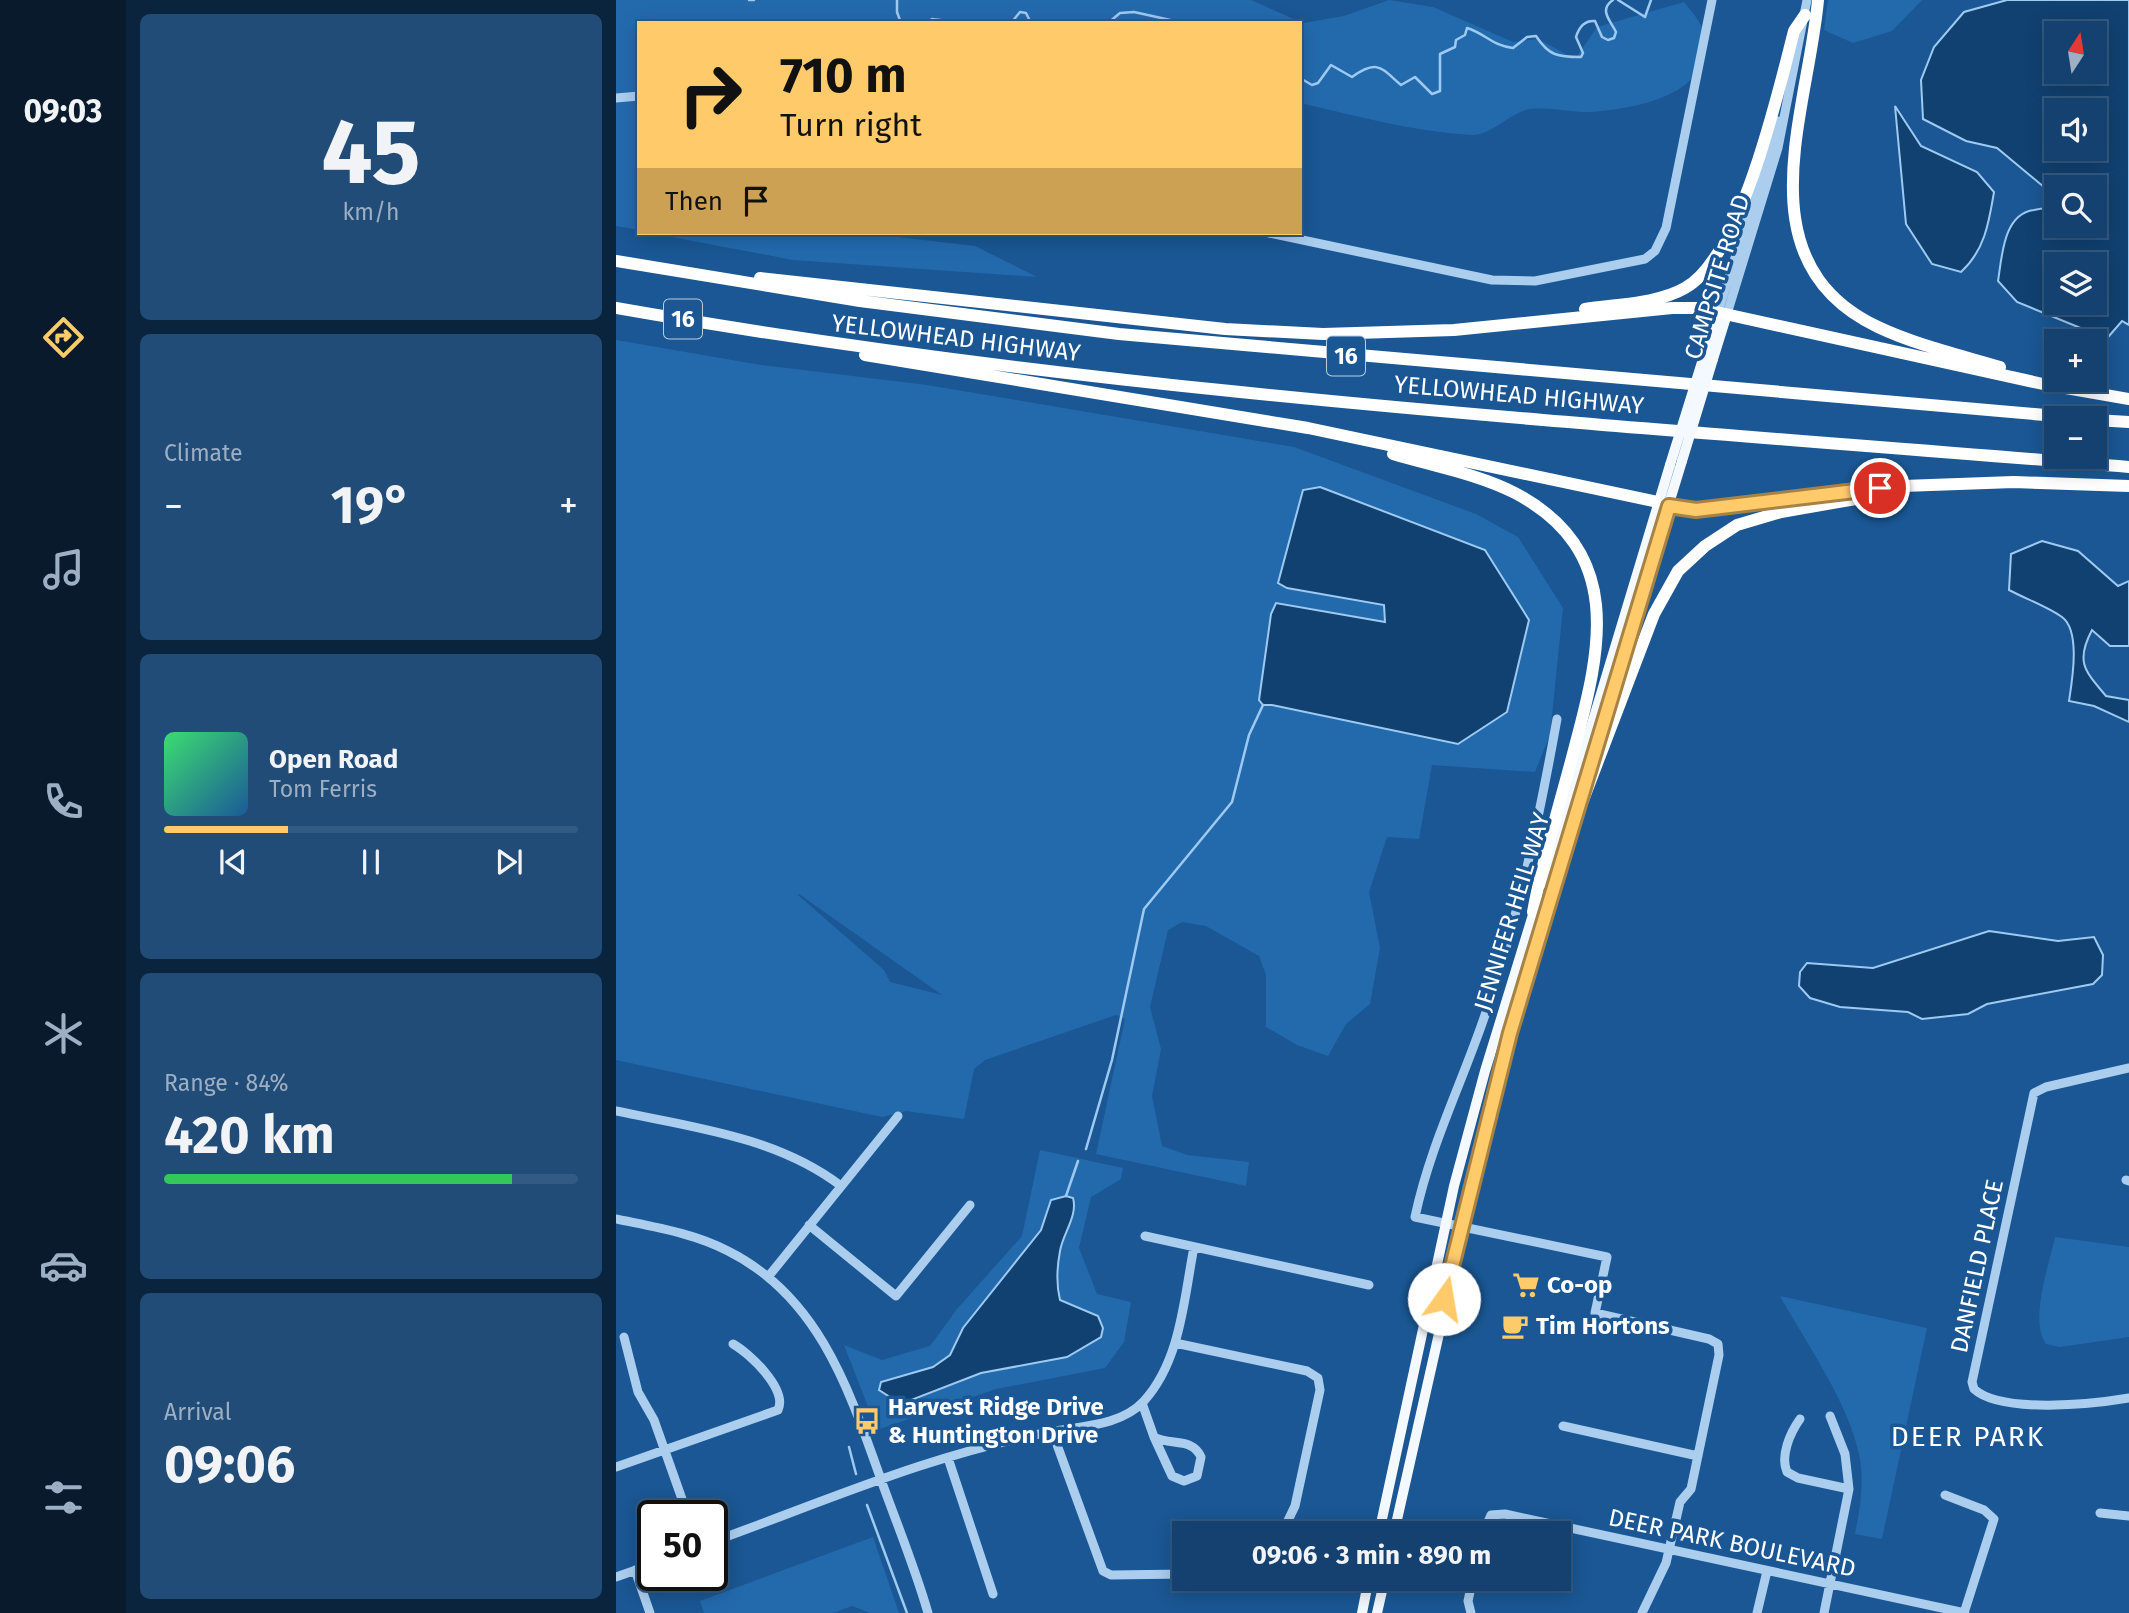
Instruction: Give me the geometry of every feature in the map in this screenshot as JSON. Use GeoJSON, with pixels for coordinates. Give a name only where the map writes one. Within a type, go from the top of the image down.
{"type":"FeatureCollection","features":[{"type":"Feature","properties":{"kind":"highway"},"geometry":{"type":"LineString","coordinates":[[1818,0],[1790,186],[1795,223],[1815,271],[1829,292],[1848,309],[1878,327],[2043,384]]}},
{"type":"Feature","properties":{"kind":"highway"},"geometry":{"type":"LineString","coordinates":[[1494,326],[1670,294],[1687,287],[1704,274],[1717,258],[1727,237],[1773,109],[1794,31],[1805,15]]}},
{"type":"Feature","properties":{"kind":"highway","name":"YELLOWHEAD HIGHWAY"},"geometry":{"type":"LineString","coordinates":[[616,261],[932,311],[1132,336],[2044,415]]}},
{"type":"Feature","properties":{"kind":"highway"},"geometry":{"type":"LineString","coordinates":[[715,278],[743,276],[1211,327],[1304,333],[1382,334],[1672,308],[1723,313],[2043,384],[2129,399]]}},
{"type":"Feature","properties":{"kind":"highway","name":"YELLOWHEAD HIGHWAY"},"geometry":{"type":"LineString","coordinates":[[616,308],[814,340],[1054,372],[1271,395],[2129,467]]}},
{"type":"Feature","properties":{"kind":"highway"},"geometry":{"type":"LineString","coordinates":[[814,340],[853,353],[938,369],[1236,415],[1340,435],[1696,510],[1869,489],[1958,483],[2129,486]]}},
{"type":"Feature","properties":{"kind":"highway"},"geometry":{"type":"LineString","coordinates":[[2107,421],[2129,422]]}},
{"type":"Feature","properties":{"kind":"highway"},"geometry":{"type":"LineString","coordinates":[[1340,435],[1366,447],[1514,493],[1553,520],[1573,544],[1586,567],[1598,612],[1596,662],[1533,912]]}},
{"type":"Feature","properties":{"kind":"highway"},"geometry":{"type":"LineString","coordinates":[[1567,842],[1654,614],[1674,578],[1692,557],[1737,526],[1769,515],[1958,483]]}},
{"type":"Feature","properties":{"kind":"main road","name":"CAMPSITE ROAD"},"geometry":{"type":"LineString","coordinates":[[1663,505],[1682,461],[1708,359],[1723,313]]}},
{"type":"Feature","properties":{"kind":"main road","name":"JENNIFER HEIL WAY"},"geometry":{"type":"LineString","coordinates":[[1397,1521],[1461,1225],[1510,1033],[1663,505],[1670,465],[1708,359]]}},
{"type":"Feature","properties":{"kind":"main road","name":"JENNIFER HEIL WAY"},"geometry":{"type":"LineString","coordinates":[[1382,1521],[1446,1222],[1485,1071],[1663,505]]}},
{"type":"Feature","properties":{"kind":"main road"},"geometry":{"type":"LineString","coordinates":[[1362,1613],[1366,1591]]}},
{"type":"Feature","properties":{"kind":"main road"},"geometry":{"type":"LineString","coordinates":[[1377,1613],[1382,1591]]}},
{"type":"Feature","properties":{"kind":"street"},"geometry":{"type":"LineString","coordinates":[[1279,235],[1503,280],[1535,281],[1632,263],[1654,251],[1666,228],[1712,0]]}},
{"type":"Feature","properties":{"kind":"street","name":"CAMPSITE ROAD"},"geometry":{"type":"LineString","coordinates":[[1723,313],[1778,148],[1807,0]]}},
{"type":"Feature","properties":{"kind":"street"},"geometry":{"type":"LineString","coordinates":[[616,98],[637,96]]}},
{"type":"Feature","properties":{"kind":"street","name":"JENNIFER HEIL WAY"},"geometry":{"type":"LineString","coordinates":[[1446,1222],[1415,1217],[1429,1159],[1485,1018],[1511,937],[1557,719]]}},
{"type":"Feature","properties":{"kind":"street","name":"DANFIELD PLACE"},"geometry":{"type":"LineString","coordinates":[[2129,1068],[2041,1088],[2034,1093],[1972,1382],[1974,1389],[1983,1395],[2036,1404],[2080,1405],[2129,1398]]}},
{"type":"Feature","properties":{"kind":"street"},"geometry":{"type":"LineString","coordinates":[[616,1111],[742,1138],[782,1153],[841,1186]]}},
{"type":"Feature","properties":{"kind":"street"},"geometry":{"type":"LineString","coordinates":[[768,1277],[898,1116]]}},
{"type":"Feature","properties":{"kind":"street"},"geometry":{"type":"LineString","coordinates":[[809,1225],[896,1296],[970,1205]]}},
{"type":"Feature","properties":{"kind":"street"},"geometry":{"type":"LineString","coordinates":[[616,1219],[710,1242],[731,1252],[768,1277],[807,1315],[832,1353],[930,1613]]}},
{"type":"Feature","properties":{"kind":"street"},"geometry":{"type":"LineString","coordinates":[[1446,1222],[1607,1257],[1595,1313],[1709,1339],[1718,1344],[1719,1355],[1691,1489],[1680,1502],[1670,1550],[1642,1613]]}},
{"type":"Feature","properties":{"kind":"street"},"geometry":{"type":"LineString","coordinates":[[1144,1236],[1369,1284]]}},
{"type":"Feature","properties":{"kind":"street"},"geometry":{"type":"LineString","coordinates":[[728,1536],[999,1441],[1108,1421],[1142,1404],[1157,1385],[1175,1343],[1194,1247]]}},
{"type":"Feature","properties":{"kind":"street"},"geometry":{"type":"LineString","coordinates":[[624,1337],[638,1392],[665,1450],[682,1500]]}},
{"type":"Feature","properties":{"kind":"street"},"geometry":{"type":"LineString","coordinates":[[1175,1343],[1307,1371],[1318,1378],[1320,1390],[1295,1506],[1288,1521]]}},
{"type":"Feature","properties":{"kind":"street"},"geometry":{"type":"LineString","coordinates":[[616,1467],[778,1410],[781,1404],[764,1372],[747,1352],[733,1344]]}},
{"type":"Feature","properties":{"kind":"street"},"geometry":{"type":"LineString","coordinates":[[1142,1404],[1154,1437],[1172,1476],[1184,1481],[1196,1476],[1202,1464],[1194,1446],[1181,1442],[1169,1443],[1154,1437]]}},
{"type":"Feature","properties":{"kind":"street"},"geometry":{"type":"LineString","coordinates":[[1824,1613],[1849,1489],[1844,1454],[1830,1416]]}},
{"type":"Feature","properties":{"kind":"street"},"geometry":{"type":"LineString","coordinates":[[1800,1419],[1790,1437],[1785,1461],[1787,1472],[1798,1478],[1849,1489]]}},
{"type":"Feature","properties":{"kind":"street"},"geometry":{"type":"LineString","coordinates":[[1563,1426],[1699,1456]]}},
{"type":"Feature","properties":{"kind":"street"},"geometry":{"type":"LineString","coordinates":[[1052,1431],[1103,1571],[1111,1575],[1172,1574]]}},
{"type":"Feature","properties":{"kind":"street"},"geometry":{"type":"LineString","coordinates":[[948,1458],[993,1594]]}},
{"type":"Feature","properties":{"kind":"street"},"geometry":{"type":"LineString","coordinates":[[1945,1495],[1984,1510],[1994,1519],[1964,1613]]}},
{"type":"Feature","properties":{"kind":"street"},"geometry":{"type":"LineString","coordinates":[[2100,1513],[2129,1517]]}},
{"type":"Feature","properties":{"kind":"street","name":"DEER PARK BOULEVARD"},"geometry":{"type":"LineString","coordinates":[[1488,1521],[1491,1515],[1505,1514],[1537,1521]]}},
{"type":"Feature","properties":{"kind":"street","name":"DEER PARK BOULEVARD"},"geometry":{"type":"LineString","coordinates":[[1571,1528],[1964,1613]]}},
{"type":"Feature","properties":{"kind":"street"},"geometry":{"type":"LineString","coordinates":[[616,1577],[635,1570],[650,1613]]}},
{"type":"Feature","properties":{"kind":"street"},"geometry":{"type":"LineString","coordinates":[[1757,1613],[1767,1571]]}},
{"type":"Feature","properties":{"kind":"street"},"geometry":{"type":"LineString","coordinates":[[1470,1591],[1468,1601],[1471,1613]]}},
{"type":"Feature","properties":{"kind":"shaded area"},"geometry":{"type":"Polygon","coordinates":[[[616,0],[1251,0],[1298,21],[637,21],[637,230],[616,226],[616,0]]]}},
{"type":"Feature","properties":{"kind":"shaded area"},"geometry":{"type":"Polygon","coordinates":[[[1389,0],[1433,7],[1513,42],[1538,39],[1575,59],[1597,27],[1684,2],[1702,29],[1704,51],[1699,69],[1688,83],[1653,101],[1594,112],[1530,109],[1487,131],[1472,135],[1407,127],[1302,103],[1302,23],[1344,16],[1389,0]]]}},
{"type":"Feature","properties":{"kind":"shaded area"},"geometry":{"type":"Polygon","coordinates":[[[1828,0],[1922,0],[1892,31],[1853,43],[1824,30],[1828,0]]]}},
{"type":"Feature","properties":{"kind":"shaded area"},"geometry":{"type":"Polygon","coordinates":[[[2007,0],[2129,0],[2129,325],[2122,321],[2109,336],[2107,329],[2083,329],[2049,315],[2107,315],[2107,252],[2044,252],[2044,313],[2017,302],[1998,281],[2006,238],[2016,219],[2024,213],[2044,208],[2044,238],[2107,238],[2107,175],[2044,175],[2044,187],[1997,148],[1966,141],[1923,119],[1921,80],[1934,47],[1964,12],[2007,0]]]}},
{"type":"Feature","properties":{"kind":"shaded area"},"geometry":{"type":"Polygon","coordinates":[[[1895,106],[1921,146],[1977,172],[1994,192],[1981,245],[1961,272],[1932,264],[1906,224],[1895,106]]]}},
{"type":"Feature","properties":{"kind":"shaded area"},"geometry":{"type":"Polygon","coordinates":[[[662,235],[881,235],[975,246],[1037,277],[793,260],[662,235]]]}},
{"type":"Feature","properties":{"kind":"shaded area"},"geometry":{"type":"Polygon","coordinates":[[[616,340],[761,365],[927,385],[1294,447],[1476,514],[1518,537],[1563,608],[1550,735],[1535,772],[1432,765],[1419,839],[1387,837],[1369,892],[1380,948],[1370,1004],[1346,1024],[1328,1056],[1297,1045],[1266,1027],[1266,975],[1259,956],[1206,926],[1182,922],[1168,930],[1150,1007],[1161,1049],[1152,1096],[1162,1146],[1187,1155],[1249,1162],[1246,1186],[1096,1154],[1125,1019],[1116,1015],[985,1060],[974,1069],[964,1119],[906,1111],[882,1117],[616,1060],[616,340]],[[1288,588],[1384,605],[1384,623],[1276,603],[1271,614],[1259,700],[1263,705],[1529,620],[1288,588]],[[799,894],[884,970],[890,982],[942,995],[799,894]]]}},
{"type":"Feature","properties":{"kind":"shaded area"},"geometry":{"type":"Polygon","coordinates":[[[1320,487],[1485,550],[1529,620],[1507,712],[1458,744],[1263,705],[1259,700],[1271,614],[1276,603],[1385,622],[1384,605],[1287,588],[1278,583],[1303,490],[1320,487]]]}},
{"type":"Feature","properties":{"kind":"shaded area"},"geometry":{"type":"Polygon","coordinates":[[[2042,541],[2078,551],[2118,586],[2129,581],[2129,646],[2110,646],[2092,630],[2083,658],[2088,673],[2106,696],[2129,700],[2129,722],[2094,706],[2069,701],[2074,657],[2072,633],[2068,624],[2056,613],[2009,590],[2011,554],[2042,541]]]}},
{"type":"Feature","properties":{"kind":"shaded area"},"geometry":{"type":"Polygon","coordinates":[[[1989,931],[2058,941],[2094,937],[2103,955],[2102,975],[2093,984],[1987,1004],[1968,1014],[1922,1019],[1908,1012],[1840,1007],[1810,998],[1799,986],[1800,972],[1807,963],[1873,968],[1989,931]]]}},
{"type":"Feature","properties":{"kind":"shaded area"},"geometry":{"type":"Polygon","coordinates":[[[1040,1150],[1123,1168],[1121,1179],[1091,1197],[1079,1248],[1097,1294],[1131,1302],[1124,1342],[1105,1368],[996,1389],[877,1430],[844,1345],[882,1360],[930,1346],[957,1309],[1022,1236],[1040,1150]]]}},
{"type":"Feature","properties":{"kind":"shaded area"},"geometry":{"type":"Polygon","coordinates":[[[1066,1196],[1073,1198],[1074,1211],[1059,1257],[1057,1282],[1060,1300],[1098,1316],[1103,1328],[1101,1337],[1067,1357],[981,1373],[901,1404],[879,1390],[881,1382],[933,1367],[950,1355],[963,1328],[1041,1230],[1051,1200],[1066,1196]]]}},
{"type":"Feature","properties":{"kind":"shaded area"},"geometry":{"type":"Polygon","coordinates":[[[2055,1237],[2129,1247],[2129,1337],[2060,1347],[2046,1344],[2039,1322],[2040,1307],[2055,1237]]]}},
{"type":"Feature","properties":{"kind":"shaded area"},"geometry":{"type":"Polygon","coordinates":[[[1780,1296],[1927,1328],[1882,1539],[1855,1534],[1862,1478],[1855,1439],[1838,1397],[1780,1296]]]}},
{"type":"Feature","properties":{"kind":"shaded area"},"geometry":{"type":"Polygon","coordinates":[[[873,1537],[899,1613],[870,1613],[852,1606],[833,1613],[704,1613],[700,1601],[873,1537]]]}},
{"type":"Feature","properties":{"kind":"waterway"},"geometry":{"type":"LineString","coordinates":[[749,0],[754,0]]}},
{"type":"Feature","properties":{"kind":"waterway"},"geometry":{"type":"LineString","coordinates":[[897,0],[900,21]]}},
{"type":"Feature","properties":{"kind":"waterway"},"geometry":{"type":"LineString","coordinates":[[1302,79],[1312,85],[1318,83],[1331,65],[1352,77],[1374,67],[1384,70],[1401,85],[1415,77],[1432,94],[1440,91],[1440,54],[1455,47],[1456,40],[1465,35],[1467,28],[1500,45],[1513,48],[1527,37],[1536,36],[1545,48],[1555,54],[1581,57],[1583,53],[1576,37],[1585,23],[1595,21],[1602,37],[1608,40],[1614,38],[1616,32],[1606,12],[1613,0]]}},
{"type":"Feature","properties":{"kind":"waterway"},"geometry":{"type":"LineString","coordinates":[[1618,0],[1645,17],[1651,0]]}},
{"type":"Feature","properties":{"kind":"waterway"},"geometry":{"type":"LineString","coordinates":[[1013,21],[1020,12],[1026,13],[1030,21]]}},
{"type":"Feature","properties":{"kind":"waterway"},"geometry":{"type":"LineString","coordinates":[[1110,21],[1120,13],[1134,12],[1175,21]]}},
{"type":"Feature","properties":{"kind":"waterway"},"geometry":{"type":"LineString","coordinates":[[928,21],[948,21]]}},
{"type":"Feature","properties":{"kind":"waterway"},"geometry":{"type":"LineString","coordinates":[[1086,1149],[1112,1060],[1144,909],[1232,802],[1249,735],[1263,705]]}},
{"type":"Feature","properties":{"kind":"waterway"},"geometry":{"type":"LineString","coordinates":[[1066,1196],[1078,1161]]}},
{"type":"Feature","properties":{"kind":"waterway"},"geometry":{"type":"LineString","coordinates":[[849,1447],[856,1474]]}},
{"type":"Feature","properties":{"kind":"waterway"},"geometry":{"type":"LineString","coordinates":[[867,1505],[907,1613]]}},
{"type":"Feature","properties":{"kind":"place","name":"Co-op"},"geometry":{"type":"Point","coordinates":[1526,1285]}},
{"type":"Feature","properties":{"kind":"place","name":"Tim Hortons"},"geometry":{"type":"Point","coordinates":[1515,1326]}},
{"type":"Feature","properties":{"kind":"place","name":"Harvest Ridge Drive & Huntington Drive"},"geometry":{"type":"Point","coordinates":[867,1421]}},
{"type":"Feature","properties":{"kind":"district","name":"DEER PARK"},"geometry":{"type":"Point","coordinates":[1968,1436]}},
{"type":"Feature","properties":{"kind":"route"},"geometry":{"type":"LineString","coordinates":[[1444,1299],[1522,989],[1669,506],[1696,510],[1724,508],[1880,488]]}}]}
